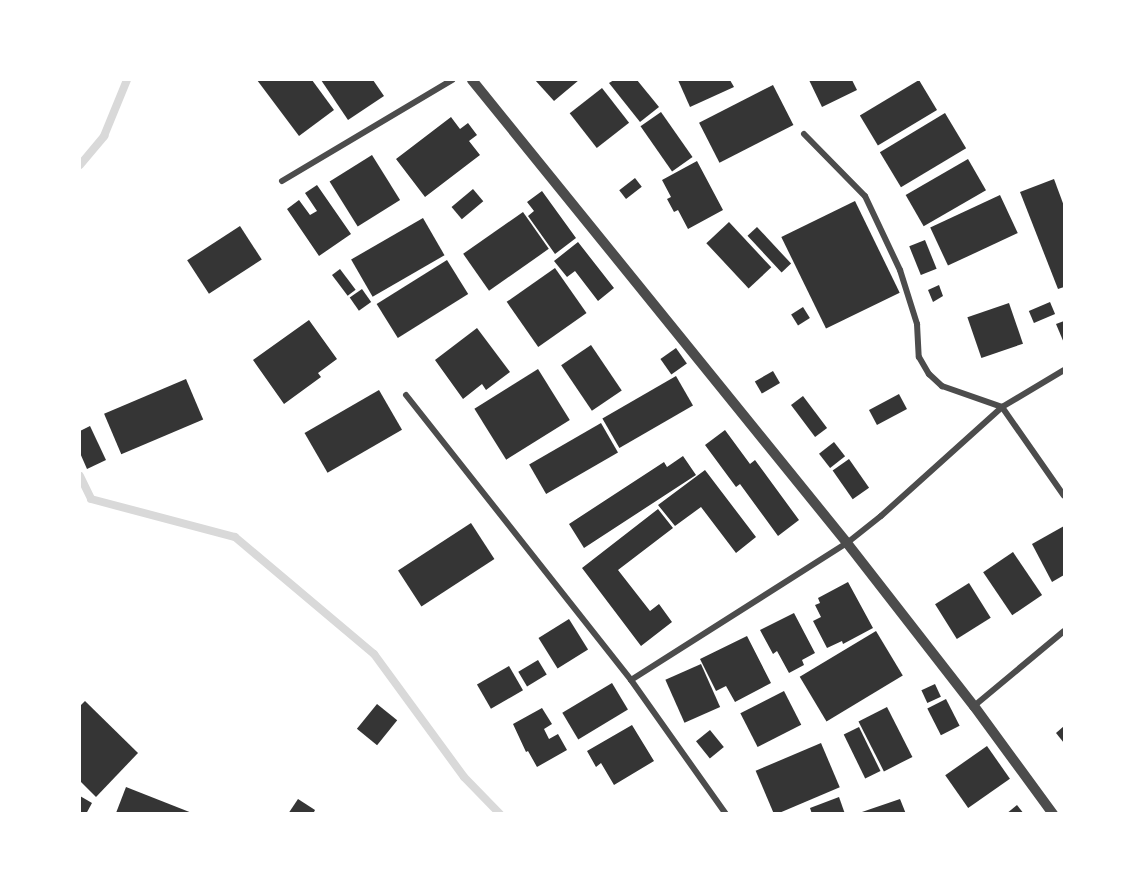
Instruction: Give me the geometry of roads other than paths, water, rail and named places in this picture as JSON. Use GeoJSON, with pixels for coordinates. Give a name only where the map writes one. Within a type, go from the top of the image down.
{"type":"FeatureCollection","features":[{"type":"Feature","properties":{"kind":"street"},"geometry":{"type":"LineString","coordinates":[[282,181],[452,80]]}},
{"type":"Feature","properties":{"kind":"street"},"geometry":{"type":"LineString","coordinates":[[472,80],[847,543],[974,706],[1053,813]]}},
{"type":"Feature","properties":{"kind":"street"},"geometry":{"type":"LineString","coordinates":[[804,134],[865,196],[900,270],[917,324],[919,357],[929,374],[942,386],[1002,407],[1065,496]]}},
{"type":"Feature","properties":{"kind":"street"},"geometry":{"type":"LineString","coordinates":[[631,680],[847,543],[881,516],[1002,407],[1065,370]]}},
{"type":"Feature","properties":{"kind":"street"},"geometry":{"type":"LineString","coordinates":[[406,395],[631,680],[726,813]]}},
{"type":"Feature","properties":{"kind":"street"},"geometry":{"type":"LineString","coordinates":[[974,706],[1065,631]]}},
{"type":"Feature","properties":{"kind":"waterway"},"geometry":{"type":"LineString","coordinates":[[80,165],[104,136],[127,80]]}},
{"type":"Feature","properties":{"kind":"waterway"},"geometry":{"type":"LineString","coordinates":[[80,476],[91,499],[235,537],[374,654],[464,777],[500,814]]}}]}
